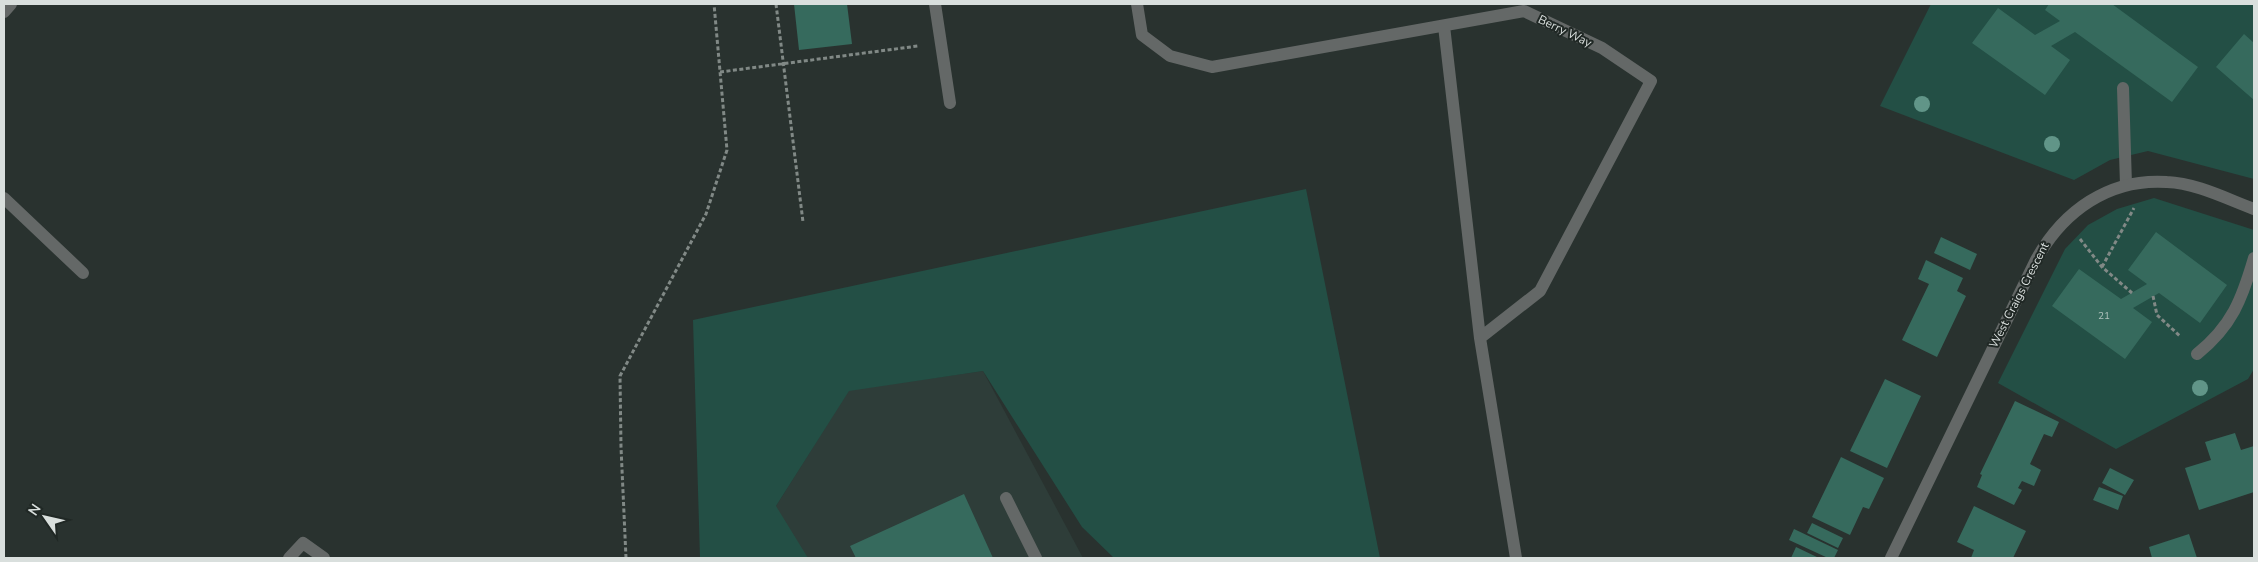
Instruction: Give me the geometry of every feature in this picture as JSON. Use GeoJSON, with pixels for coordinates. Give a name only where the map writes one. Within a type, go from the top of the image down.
{"type":"FeatureCollection","features":[{"type":"Feature","properties":{"kind":"street"},"geometry":{"type":"LineString","coordinates":[[4,12],[11,4]]}},
{"type":"Feature","properties":{"kind":"street"},"geometry":{"type":"LineString","coordinates":[[935,4],[950,103]]}},
{"type":"Feature","properties":{"kind":"street","name":"Berry Way"},"geometry":{"type":"LineString","coordinates":[[1137,4],[1142,35],[1170,56],[1212,68],[1524,11],[1602,48],[1651,81],[1540,291],[1480,338]]}},
{"type":"Feature","properties":{"kind":"street"},"geometry":{"type":"LineString","coordinates":[[1444,26],[1480,338],[1516,558]]}},
{"type":"Feature","properties":{"kind":"street"},"geometry":{"type":"LineString","coordinates":[[2123,88],[2126,185]]}},
{"type":"Feature","properties":{"kind":"street","name":"West Craigs Crescent"},"geometry":{"type":"LineString","coordinates":[[1891,558],[2036,260],[2048,239],[2066,221],[2094,198],[2126,185],[2148,182],[2168,182],[2197,188],[2254,209]]}},
{"type":"Feature","properties":{"kind":"street"},"geometry":{"type":"LineString","coordinates":[[4,198],[83,273]]}},
{"type":"Feature","properties":{"kind":"street"},"geometry":{"type":"LineString","coordinates":[[2197,354],[2214,341],[2236,309],[2242,297],[2254,258]]}},
{"type":"Feature","properties":{"kind":"street"},"geometry":{"type":"LineString","coordinates":[[1006,498],[1036,558]]}},
{"type":"Feature","properties":{"kind":"street"},"geometry":{"type":"LineString","coordinates":[[290,558],[303,543],[324,558]]}},
{"type":"Feature","properties":{"kind":"path"},"geometry":{"type":"LineString","coordinates":[[626,558],[620,376],[706,214],[726,150],[714,4]]}},
{"type":"Feature","properties":{"kind":"path"},"geometry":{"type":"LineString","coordinates":[[776,4],[802,222]]}},
{"type":"Feature","properties":{"kind":"path"},"geometry":{"type":"LineString","coordinates":[[720,72],[941,43]]}},
{"type":"Feature","properties":{"kind":"path"},"geometry":{"type":"LineString","coordinates":[[2102,267],[2148,182]]}},
{"type":"Feature","properties":{"kind":"path"},"geometry":{"type":"LineString","coordinates":[[2066,221],[2102,267],[2132,293]]}},
{"type":"Feature","properties":{"kind":"path"},"geometry":{"type":"LineString","coordinates":[[2153,296],[2157,316],[2179,336]]}},
{"type":"Feature","properties":{"kind":"shaded area"},"geometry":{"type":"Polygon","coordinates":[[[983,371],[1083,558],[772,558],[776,506],[849,390],[983,371]]]}},
{"type":"Feature","properties":{"kind":"green space"},"geometry":{"type":"Polygon","coordinates":[[[1931,4],[2254,4],[2254,179],[2148,151],[2110,160],[2074,180],[1880,106],[1931,4]]]}},
{"type":"Feature","properties":{"kind":"green space"},"geometry":{"type":"Polygon","coordinates":[[[1306,189],[1380,558],[1114,558],[1082,527],[983,371],[849,391],[776,506],[808,558],[700,558],[693,320],[1306,189]]]}},
{"type":"Feature","properties":{"kind":"green space"},"geometry":{"type":"Polygon","coordinates":[[[2154,198],[2254,230],[2254,369],[2248,379],[2116,449],[1998,383],[2065,249],[2088,225],[2117,209],[2154,198]]]}},
{"type":"Feature","properties":{"kind":"building"},"geometry":{"type":"Polygon","coordinates":[[[794,4],[847,4],[852,44],[799,50],[794,4]]]}},
{"type":"Feature","properties":{"kind":"building"},"geometry":{"type":"Polygon","coordinates":[[[2049,4],[2112,4],[2198,67],[2172,102],[2075,32],[2051,46],[2070,60],[2045,95],[1972,43],[1998,8],[2035,35],[2060,21],[2045,10],[2049,4]]]}},
{"type":"Feature","properties":{"kind":"building"},"geometry":{"type":"Polygon","coordinates":[[[2244,34],[2254,43],[2254,100],[2216,67],[2244,34]]]}},
{"type":"Feature","properties":{"kind":"building"},"geometry":{"type":"Polygon","coordinates":[[[2156,232],[2227,285],[2200,323],[2159,293],[2133,308],[2152,322],[2125,359],[2052,306],[2079,269],[2121,299],[2147,284],[2128,270],[2156,232]]]}},
{"type":"Feature","properties":{"kind":"building"},"geometry":{"type":"Polygon","coordinates":[[[1941,237],[1977,254],[1970,270],[1934,253],[1941,237]]]}},
{"type":"Feature","properties":{"kind":"building"},"geometry":{"type":"Polygon","coordinates":[[[1926,260],[1963,278],[1957,291],[1966,296],[1937,357],[1902,340],[1929,284],[1918,279],[1926,260]]]}},
{"type":"Feature","properties":{"kind":"building"},"geometry":{"type":"Polygon","coordinates":[[[1885,379],[1921,396],[1887,468],[1850,451],[1885,379]]]}},
{"type":"Feature","properties":{"kind":"building"},"geometry":{"type":"Polygon","coordinates":[[[2015,401],[2059,422],[2052,437],[2044,434],[2030,464],[2041,470],[2034,486],[2022,481],[2018,488],[2022,490],[2014,505],[1977,487],[1982,475],[1980,474],[2015,401]]]}},
{"type":"Feature","properties":{"kind":"building"},"geometry":{"type":"Polygon","coordinates":[[[2235,433],[2241,450],[2254,446],[2254,492],[2199,510],[2185,468],[2211,460],[2205,442],[2235,433]]]}},
{"type":"Feature","properties":{"kind":"building"},"geometry":{"type":"Polygon","coordinates":[[[1841,457],[1884,478],[1869,509],[1863,507],[1850,535],[1812,517],[1841,457]]]}},
{"type":"Feature","properties":{"kind":"building"},"geometry":{"type":"Polygon","coordinates":[[[2110,468],[2134,480],[2125,495],[2102,483],[2110,468]]]}},
{"type":"Feature","properties":{"kind":"building"},"geometry":{"type":"Polygon","coordinates":[[[2099,487],[2123,496],[2118,510],[2093,500],[2099,487]]]}},
{"type":"Feature","properties":{"kind":"building"},"geometry":{"type":"Polygon","coordinates":[[[964,494],[993,558],[856,558],[850,546],[964,494]]]}},
{"type":"Feature","properties":{"kind":"building"},"geometry":{"type":"Polygon","coordinates":[[[1974,506],[2026,531],[2013,558],[1971,558],[1974,550],[1957,542],[1974,506]]]}},
{"type":"Feature","properties":{"kind":"building"},"geometry":{"type":"Polygon","coordinates":[[[1812,523],[1843,538],[1838,548],[1807,533],[1812,523]]]}},
{"type":"Feature","properties":{"kind":"building"},"geometry":{"type":"Polygon","coordinates":[[[1794,529],[1838,550],[1834,558],[1828,558],[1789,540],[1794,529]]]}},
{"type":"Feature","properties":{"kind":"building"},"geometry":{"type":"Polygon","coordinates":[[[2189,534],[2197,558],[2152,558],[2149,547],[2189,534]]]}},
{"type":"Feature","properties":{"kind":"building"},"geometry":{"type":"Polygon","coordinates":[[[1796,547],[1819,558],[1791,558],[1796,547]]]}}]}
